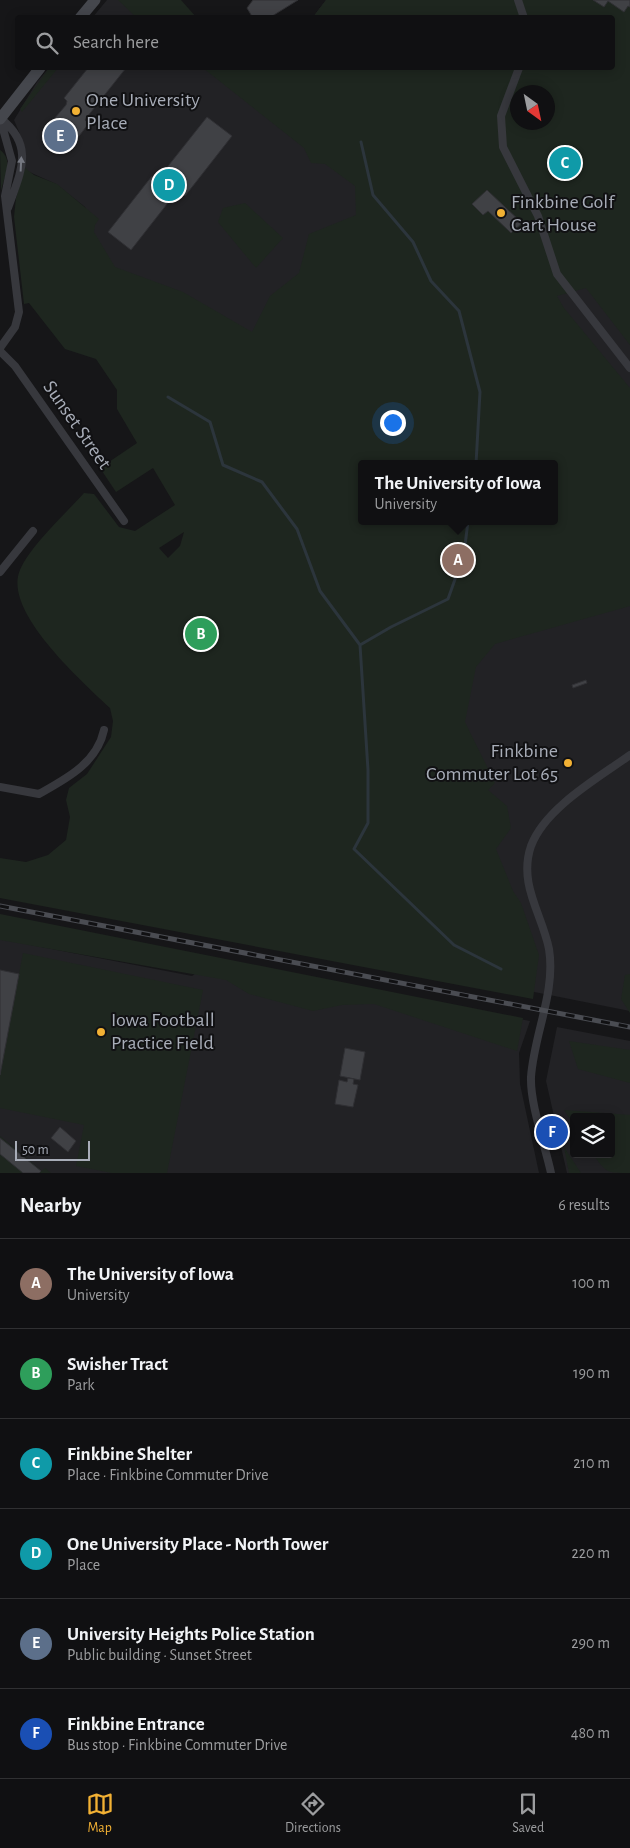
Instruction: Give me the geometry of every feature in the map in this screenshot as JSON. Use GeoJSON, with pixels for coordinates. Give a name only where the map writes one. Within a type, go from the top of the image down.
{"type":"FeatureCollection","features":[{"type":"Feature","properties":{"kind":"main road"},"geometry":{"type":"LineString","coordinates":[[82,15],[95,0]]}},
{"type":"Feature","properties":{"kind":"main road"},"geometry":{"type":"LineString","coordinates":[[0,119],[38,70]]}},
{"type":"Feature","properties":{"kind":"street"},"geometry":{"type":"LineString","coordinates":[[518,0],[523,15]]}},
{"type":"Feature","properties":{"kind":"street"},"geometry":{"type":"LineString","coordinates":[[518,70],[500,116],[503,147],[538,216],[556,274],[630,368]]}},
{"type":"Feature","properties":{"kind":"street","name":"Sunset Street"},"geometry":{"type":"LineString","coordinates":[[0,119],[12,161],[5,189],[19,312],[15,327],[0,349],[15,366],[124,521]]}},
{"type":"Feature","properties":{"kind":"street","name":"Sunset Street"},"geometry":{"type":"LineString","coordinates":[[0,119],[12,128],[18,139],[23,162],[18,184],[8,210]]}},
{"type":"Feature","properties":{"kind":"street"},"geometry":{"type":"LineString","coordinates":[[0,572],[33,531]]}},
{"type":"Feature","properties":{"kind":"street"},"geometry":{"type":"LineString","coordinates":[[0,787],[39,794],[82,767],[96,751],[104,730]]}},
{"type":"Feature","properties":{"kind":"street"},"geometry":{"type":"LineString","coordinates":[[551,1173],[531,1088],[533,1060],[545,1010],[549,955],[531,899],[528,858],[537,834],[552,814],[630,755]]}},
{"type":"Feature","properties":{"kind":"shaded area"},"geometry":{"type":"Polygon","coordinates":[[[107,0],[177,0],[194,15],[94,15],[107,0]]]}},
{"type":"Feature","properties":{"kind":"shaded area"},"geometry":{"type":"Polygon","coordinates":[[[118,0],[181,0],[194,15],[134,15],[118,0]]]}},
{"type":"Feature","properties":{"kind":"shaded area"},"geometry":{"type":"Polygon","coordinates":[[[326,0],[630,0],[630,1011],[224,930],[435,792],[110,285],[85,207],[56,184],[25,170],[22,139],[14,120],[37,82],[47,70],[615,70],[615,15],[315,15],[326,0]]]}},
{"type":"Feature","properties":{"kind":"shaded area"},"geometry":{"type":"Polygon","coordinates":[[[326,0],[630,0],[630,345],[586,288],[557,296],[564,308],[630,388],[630,606],[495,644],[476,667],[465,722],[495,783],[488,790],[507,806],[511,828],[496,849],[513,891],[521,903],[539,955],[533,999],[0,898],[0,858],[26,862],[48,855],[66,840],[70,817],[66,800],[69,788],[87,774],[111,737],[113,721],[110,708],[65,664],[33,625],[23,605],[18,587],[20,570],[40,540],[84,493],[94,494],[119,527],[135,531],[175,505],[153,468],[116,492],[100,468],[137,443],[117,409],[117,390],[96,359],[65,349],[29,303],[24,304],[14,217],[16,198],[25,168],[34,175],[57,184],[99,219],[95,225],[94,232],[115,267],[183,292],[252,332],[270,296],[299,273],[309,234],[356,215],[355,186],[325,164],[311,163],[304,148],[206,70],[615,70],[615,15],[315,15],[326,0]],[[184,532],[159,548],[168,558],[180,546],[184,532]]]}},
{"type":"Feature","properties":{"kind":"shaded area"},"geometry":{"type":"Polygon","coordinates":[[[48,70],[56,70],[22,112],[20,109],[48,70]]]}},
{"type":"Feature","properties":{"kind":"shaded area"},"geometry":{"type":"Polygon","coordinates":[[[0,150],[7,159],[7,170],[1,192],[0,150]]]}},
{"type":"Feature","properties":{"kind":"shaded area"},"geometry":{"type":"Polygon","coordinates":[[[245,203],[283,238],[256,268],[218,222],[223,208],[245,203]]]}},
{"type":"Feature","properties":{"kind":"shaded area"},"geometry":{"type":"Polygon","coordinates":[[[0,914],[523,1018],[517,1051],[374,1004],[342,1005],[313,1011],[249,994],[226,980],[0,940],[0,914]]]}},
{"type":"Feature","properties":{"kind":"shaded area"},"geometry":{"type":"Polygon","coordinates":[[[0,939],[192,976],[215,960],[530,1021],[519,1053],[520,1084],[539,1173],[0,1173],[0,939]]]}},
{"type":"Feature","properties":{"kind":"shaded area","name":"Iowa Football Practice Field"},"geometry":{"type":"Polygon","coordinates":[[[23,953],[203,990],[167,1173],[112,1173],[76,1166],[84,1125],[0,1108],[0,1075],[23,953]]]}},
{"type":"Feature","properties":{"kind":"shaded area"},"geometry":{"type":"Polygon","coordinates":[[[630,974],[630,1013],[621,999],[625,975],[630,974]]]}},
{"type":"Feature","properties":{"kind":"shaded area"},"geometry":{"type":"Polygon","coordinates":[[[557,1027],[630,1041],[630,1173],[567,1173],[546,1081],[557,1027]]]}},
{"type":"Feature","properties":{"kind":"shaded area"},"geometry":{"type":"Polygon","coordinates":[[[569,1041],[630,1050],[630,1083],[578,1069],[569,1041]]]}},
{"type":"Feature","properties":{"kind":"shaded area"},"geometry":{"type":"Polygon","coordinates":[[[564,1110],[604,1113],[570,1113],[570,1119],[564,1110]]]}},
{"type":"Feature","properties":{"kind":"shaded area"},"geometry":{"type":"Polygon","coordinates":[[[615,1114],[630,1115],[630,1173],[608,1171],[596,1158],[615,1158],[615,1114]]]}},
{"type":"Feature","properties":{"kind":"shaded area"},"geometry":{"type":"Polygon","coordinates":[[[0,1136],[42,1171],[45,1168],[51,1173],[0,1173],[0,1136]]]}},
{"type":"Feature","properties":{"kind":"shaded area"},"geometry":{"type":"Polygon","coordinates":[[[564,1147],[581,1173],[569,1173],[564,1147]]]}},
{"type":"Feature","properties":{"kind":"building"},"geometry":{"type":"Polygon","coordinates":[[[253,0],[298,0],[274,15],[251,15],[247,8],[253,0]]]}},
{"type":"Feature","properties":{"kind":"building"},"geometry":{"type":"Polygon","coordinates":[[[593,0],[630,0],[630,7],[628,6],[624,12],[608,1],[604,7],[593,0]]]}},
{"type":"Feature","properties":{"kind":"building","name":"One University Place"},"geometry":{"type":"Polygon","coordinates":[[[86,70],[124,70],[87,117],[85,120],[89,123],[67,152],[42,133],[66,105],[67,101],[64,98],[86,70]]]}},
{"type":"Feature","properties":{"kind":"building"},"geometry":{"type":"Polygon","coordinates":[[[207,117],[232,136],[185,196],[178,190],[131,250],[108,232],[152,176],[157,180],[207,117]]]}},
{"type":"Feature","properties":{"kind":"building"},"geometry":{"type":"Polygon","coordinates":[[[565,153],[571,156],[574,162],[571,168],[565,171],[559,168],[556,162],[559,156],[565,153]]]}},
{"type":"Feature","properties":{"kind":"building","name":"Finkbine Golf Cart House"},"geometry":{"type":"Polygon","coordinates":[[[487,190],[522,223],[511,233],[488,211],[483,215],[472,204],[487,190]]]}},
{"type":"Feature","properties":{"kind":"building"},"geometry":{"type":"Polygon","coordinates":[[[586,680],[587,683],[573,688],[572,685],[586,680]]]}},
{"type":"Feature","properties":{"kind":"building"},"geometry":{"type":"Polygon","coordinates":[[[0,970],[19,974],[0,1075],[0,970]]]}},
{"type":"Feature","properties":{"kind":"building"},"geometry":{"type":"Polygon","coordinates":[[[345,1048],[365,1052],[360,1080],[340,1076],[345,1048]]]}},
{"type":"Feature","properties":{"kind":"building"},"geometry":{"type":"Polygon","coordinates":[[[348,1078],[354,1079],[353,1084],[358,1085],[353,1107],[335,1104],[339,1080],[347,1082],[348,1078]]]}},
{"type":"Feature","properties":{"kind":"building"},"geometry":{"type":"Polygon","coordinates":[[[60,1127],[76,1141],[68,1152],[51,1138],[60,1127]]]}},
{"type":"Feature","properties":{"kind":"building"},"geometry":{"type":"Polygon","coordinates":[[[0,1138],[41,1171],[39,1173],[23,1173],[0,1154],[0,1138]]]}},
{"type":"Feature","properties":{"kind":"waterway"},"geometry":{"type":"LineString","coordinates":[[361,142],[373,195],[413,242],[431,281],[459,311],[480,392],[476,460]]}},
{"type":"Feature","properties":{"kind":"waterway"},"geometry":{"type":"LineString","coordinates":[[168,397],[210,422],[223,465],[262,482],[297,529],[320,591],[360,645]]}},
{"type":"Feature","properties":{"kind":"waterway"},"geometry":{"type":"LineString","coordinates":[[468,525],[464,554],[448,599],[391,627],[360,645],[368,770],[368,823],[354,849],[454,945],[501,969]]}},
{"type":"Feature","properties":{"kind":"railway"},"geometry":{"type":"LineString","coordinates":[[0,906],[630,1027]]}},
{"type":"Feature","properties":{"kind":"place","name":"One University Place"},"geometry":{"type":"Point","coordinates":[76,111]}},
{"type":"Feature","properties":{"kind":"place","name":"University Heights Police Station"},"geometry":{"type":"Point","coordinates":[60,136]}},
{"type":"Feature","properties":{"kind":"place","name":"Finkbine Shelter"},"geometry":{"type":"Point","coordinates":[565,163]}},
{"type":"Feature","properties":{"kind":"place","name":"One University Place - North Tower"},"geometry":{"type":"Point","coordinates":[169,185]}},
{"type":"Feature","properties":{"kind":"place","name":"Finkbine Golf Cart House"},"geometry":{"type":"Point","coordinates":[501,213]}},
{"type":"Feature","properties":{"kind":"place","name":"The University of Iowa"},"geometry":{"type":"Point","coordinates":[458,560]}},
{"type":"Feature","properties":{"kind":"place","name":"Swisher Tract"},"geometry":{"type":"Point","coordinates":[201,634]}},
{"type":"Feature","properties":{"kind":"place","name":"Finkbine Commuter Lot 65"},"geometry":{"type":"Point","coordinates":[568,763]}},
{"type":"Feature","properties":{"kind":"place","name":"Iowa Football Practice Field"},"geometry":{"type":"Point","coordinates":[101,1032]}},
{"type":"Feature","properties":{"kind":"place","name":"Finkbine Entrance"},"geometry":{"type":"Point","coordinates":[552,1132]}}]}
